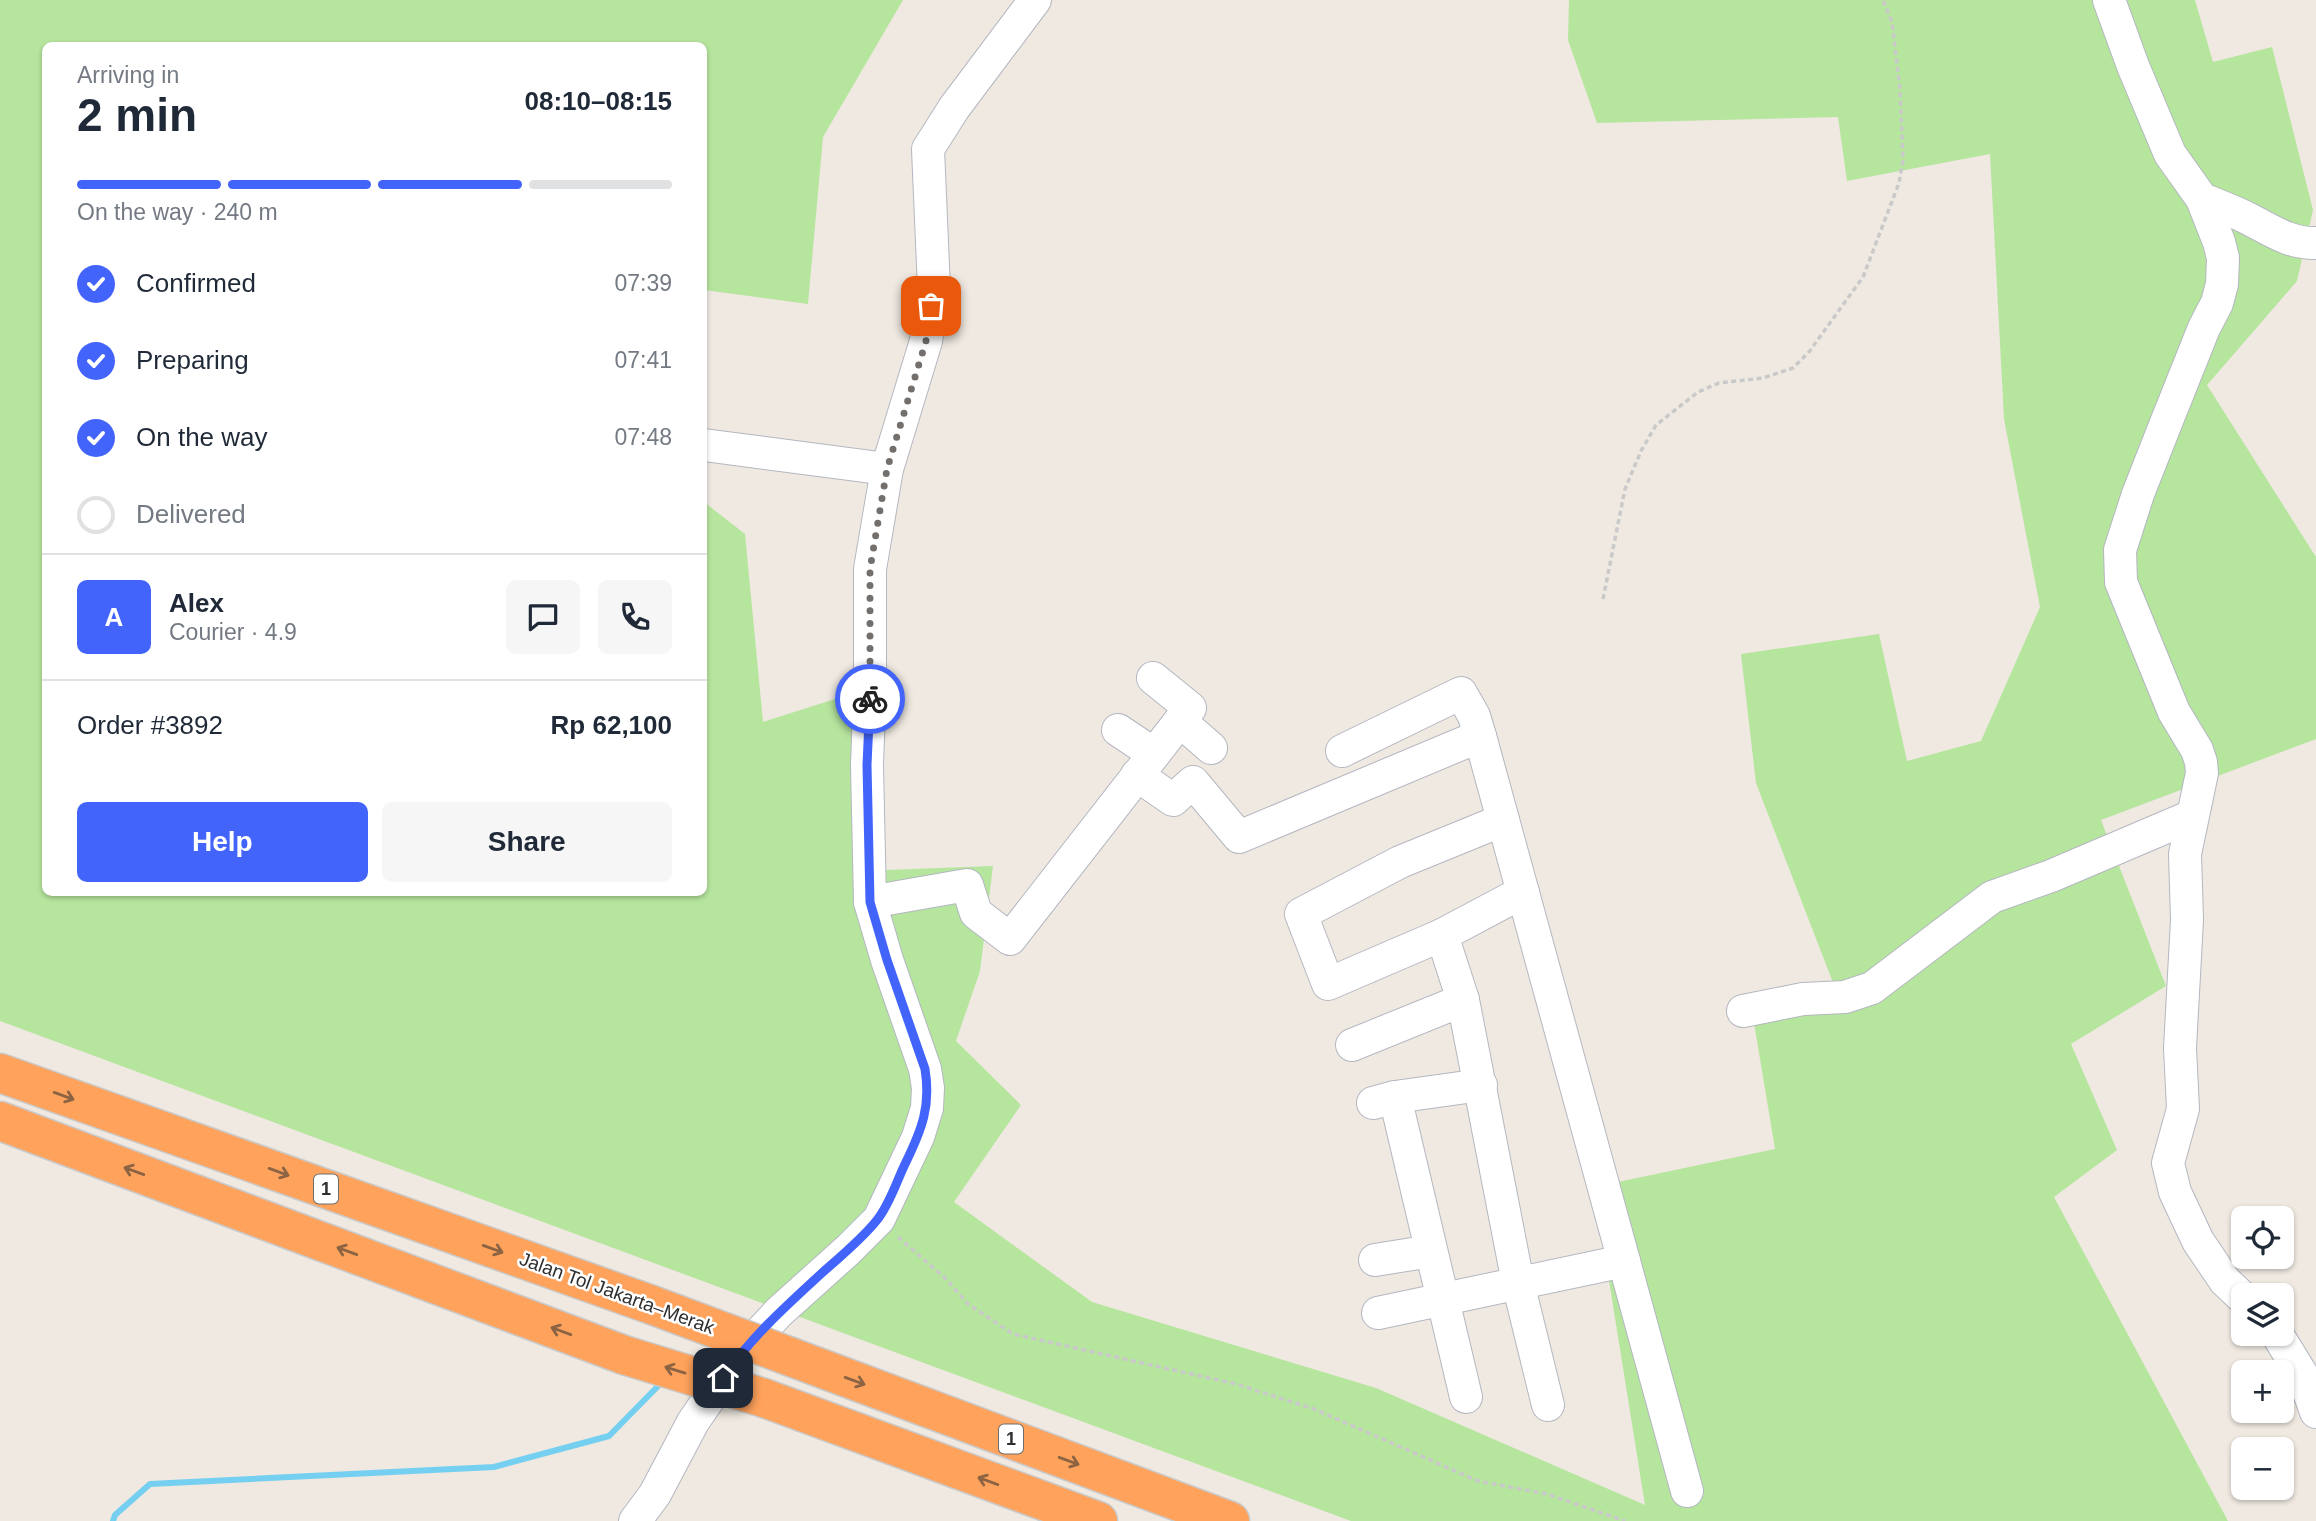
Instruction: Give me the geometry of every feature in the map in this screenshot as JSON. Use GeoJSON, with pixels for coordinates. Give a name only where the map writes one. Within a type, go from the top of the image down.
{"type":"FeatureCollection","features":[{"type":"Feature","properties":{"kind":"highway","name":"Jalan Tol Jakarta–Merak"},"geometry":{"type":"LineString","coordinates":[[0,1073],[652,1305],[1230,1521]]}},
{"type":"Feature","properties":{"kind":"highway"},"geometry":{"type":"LineString","coordinates":[[0,1121],[624,1354],[764,1398],[1098,1521]]}},
{"type":"Feature","properties":{"kind":"street"},"geometry":{"type":"LineString","coordinates":[[635,1521],[655,1494],[693,1422],[738,1356],[779,1312],[879,1219],[918,1137],[927,1108],[925,1069],[870,902],[867,765],[870,569],[887,469],[926,341],[934,289],[928,149],[954,108],[1035,0]]}},
{"type":"Feature","properties":{"kind":"street"},"geometry":{"type":"LineString","coordinates":[[2109,0],[2170,154],[2202,199],[2223,258],[2222,284],[2138,494],[2120,550],[2121,582],[2139,629],[2174,712],[2202,762],[2185,853],[2187,920],[2180,1048],[2183,1109],[2168,1163],[2175,1192],[2198,1241],[2231,1287]]}},
{"type":"Feature","properties":{"kind":"street"},"geometry":{"type":"LineString","coordinates":[[2202,199],[2248,218],[2287,239],[2302,244],[2316,243]]}},
{"type":"Feature","properties":{"kind":"street"},"geometry":{"type":"LineString","coordinates":[[707,445],[887,469]]}},
{"type":"Feature","properties":{"kind":"street"},"geometry":{"type":"LineString","coordinates":[[870,902],[967,885],[975,912],[1010,939],[1190,708],[1153,678]]}},
{"type":"Feature","properties":{"kind":"street"},"geometry":{"type":"LineString","coordinates":[[1342,751],[1461,694],[1474,716],[1687,1491]]}},
{"type":"Feature","properties":{"kind":"street"},"geometry":{"type":"LineString","coordinates":[[1180,721],[1211,748]]}},
{"type":"Feature","properties":{"kind":"street"},"geometry":{"type":"LineString","coordinates":[[1118,730],[1173,800],[1193,782],[1239,837],[1480,736]]}},
{"type":"Feature","properties":{"kind":"street"},"geometry":{"type":"LineString","coordinates":[[1743,1011],[1802,999],[1845,997],[1872,988],[1992,897],[2051,876],[2192,816]]}},
{"type":"Feature","properties":{"kind":"street"},"geometry":{"type":"LineString","coordinates":[[1503,820],[1400,862],[1301,914],[1328,984],[1442,935],[1523,892]]}},
{"type":"Feature","properties":{"kind":"street"},"geometry":{"type":"LineString","coordinates":[[1442,935],[1463,1000],[1518,1283],[1548,1405]]}},
{"type":"Feature","properties":{"kind":"street"},"geometry":{"type":"LineString","coordinates":[[1352,1045],[1463,1000]]}},
{"type":"Feature","properties":{"kind":"street"},"geometry":{"type":"LineString","coordinates":[[1466,1397],[1431,1251],[1384,1100],[1481,1085]]}},
{"type":"Feature","properties":{"kind":"street"},"geometry":{"type":"LineString","coordinates":[[1375,1260],[1431,1251]]}},
{"type":"Feature","properties":{"kind":"street"},"geometry":{"type":"LineString","coordinates":[[1378,1313],[1624,1261]]}},
{"type":"Feature","properties":{"kind":"street"},"geometry":{"type":"LineString","coordinates":[[2284,1346],[2304,1378],[2316,1412]]}},
{"type":"Feature","properties":{"kind":"path"},"geometry":{"type":"LineString","coordinates":[[1603,599],[1625,489],[1641,450],[1656,425],[1698,392],[1719,383],[1763,379],[1793,368],[1809,352],[1863,276],[1899,183],[1903,160],[1900,89],[1892,22],[1883,0]]}},
{"type":"Feature","properties":{"kind":"path"},"geometry":{"type":"LineString","coordinates":[[879,1219],[945,1278],[968,1304],[1013,1334],[1236,1384],[1314,1409],[1478,1481],[1547,1494],[1625,1521]]}},
{"type":"Feature","properties":{"kind":"green space"},"geometry":{"type":"Polygon","coordinates":[[[0,0],[903,0],[823,137],[808,304],[707,290],[707,42],[42,42],[42,896],[707,896],[707,504],[745,534],[763,722],[863,690],[859,871],[993,866],[980,971],[956,1041],[1021,1105],[954,1202],[1092,1302],[1376,1388],[1645,1505],[1594,1187],[1775,1149],[1754,1023],[1837,993],[1756,783],[1741,654],[1879,634],[1907,761],[1981,741],[2040,607],[2004,419],[1990,154],[1847,181],[1838,117],[1597,123],[1568,40],[1569,0],[2195,0],[2213,62],[2272,47],[2313,210],[2297,281],[2207,385],[2316,557],[2316,739],[2101,820],[2166,986],[2071,1044],[2117,1150],[2054,1197],[2228,1521],[1351,1521],[0,1021],[0,0]]]}},
{"type":"Feature","properties":{"kind":"waterway"},"geometry":{"type":"LineString","coordinates":[[113,1521],[115,1515],[150,1484],[494,1467],[609,1436],[663,1381]]}},
{"type":"Feature","properties":{"kind":"way so far"},"geometry":{"type":"LineString","coordinates":[[870,699],[870,569],[887,469],[926,341],[931,306]]}},
{"type":"Feature","properties":{"kind":"route"},"geometry":{"type":"LineString","coordinates":[[723,1378],[738,1356],[779,1312],[879,1219],[918,1137],[927,1108],[925,1069],[870,902],[867,765],[870,699]]}}]}
